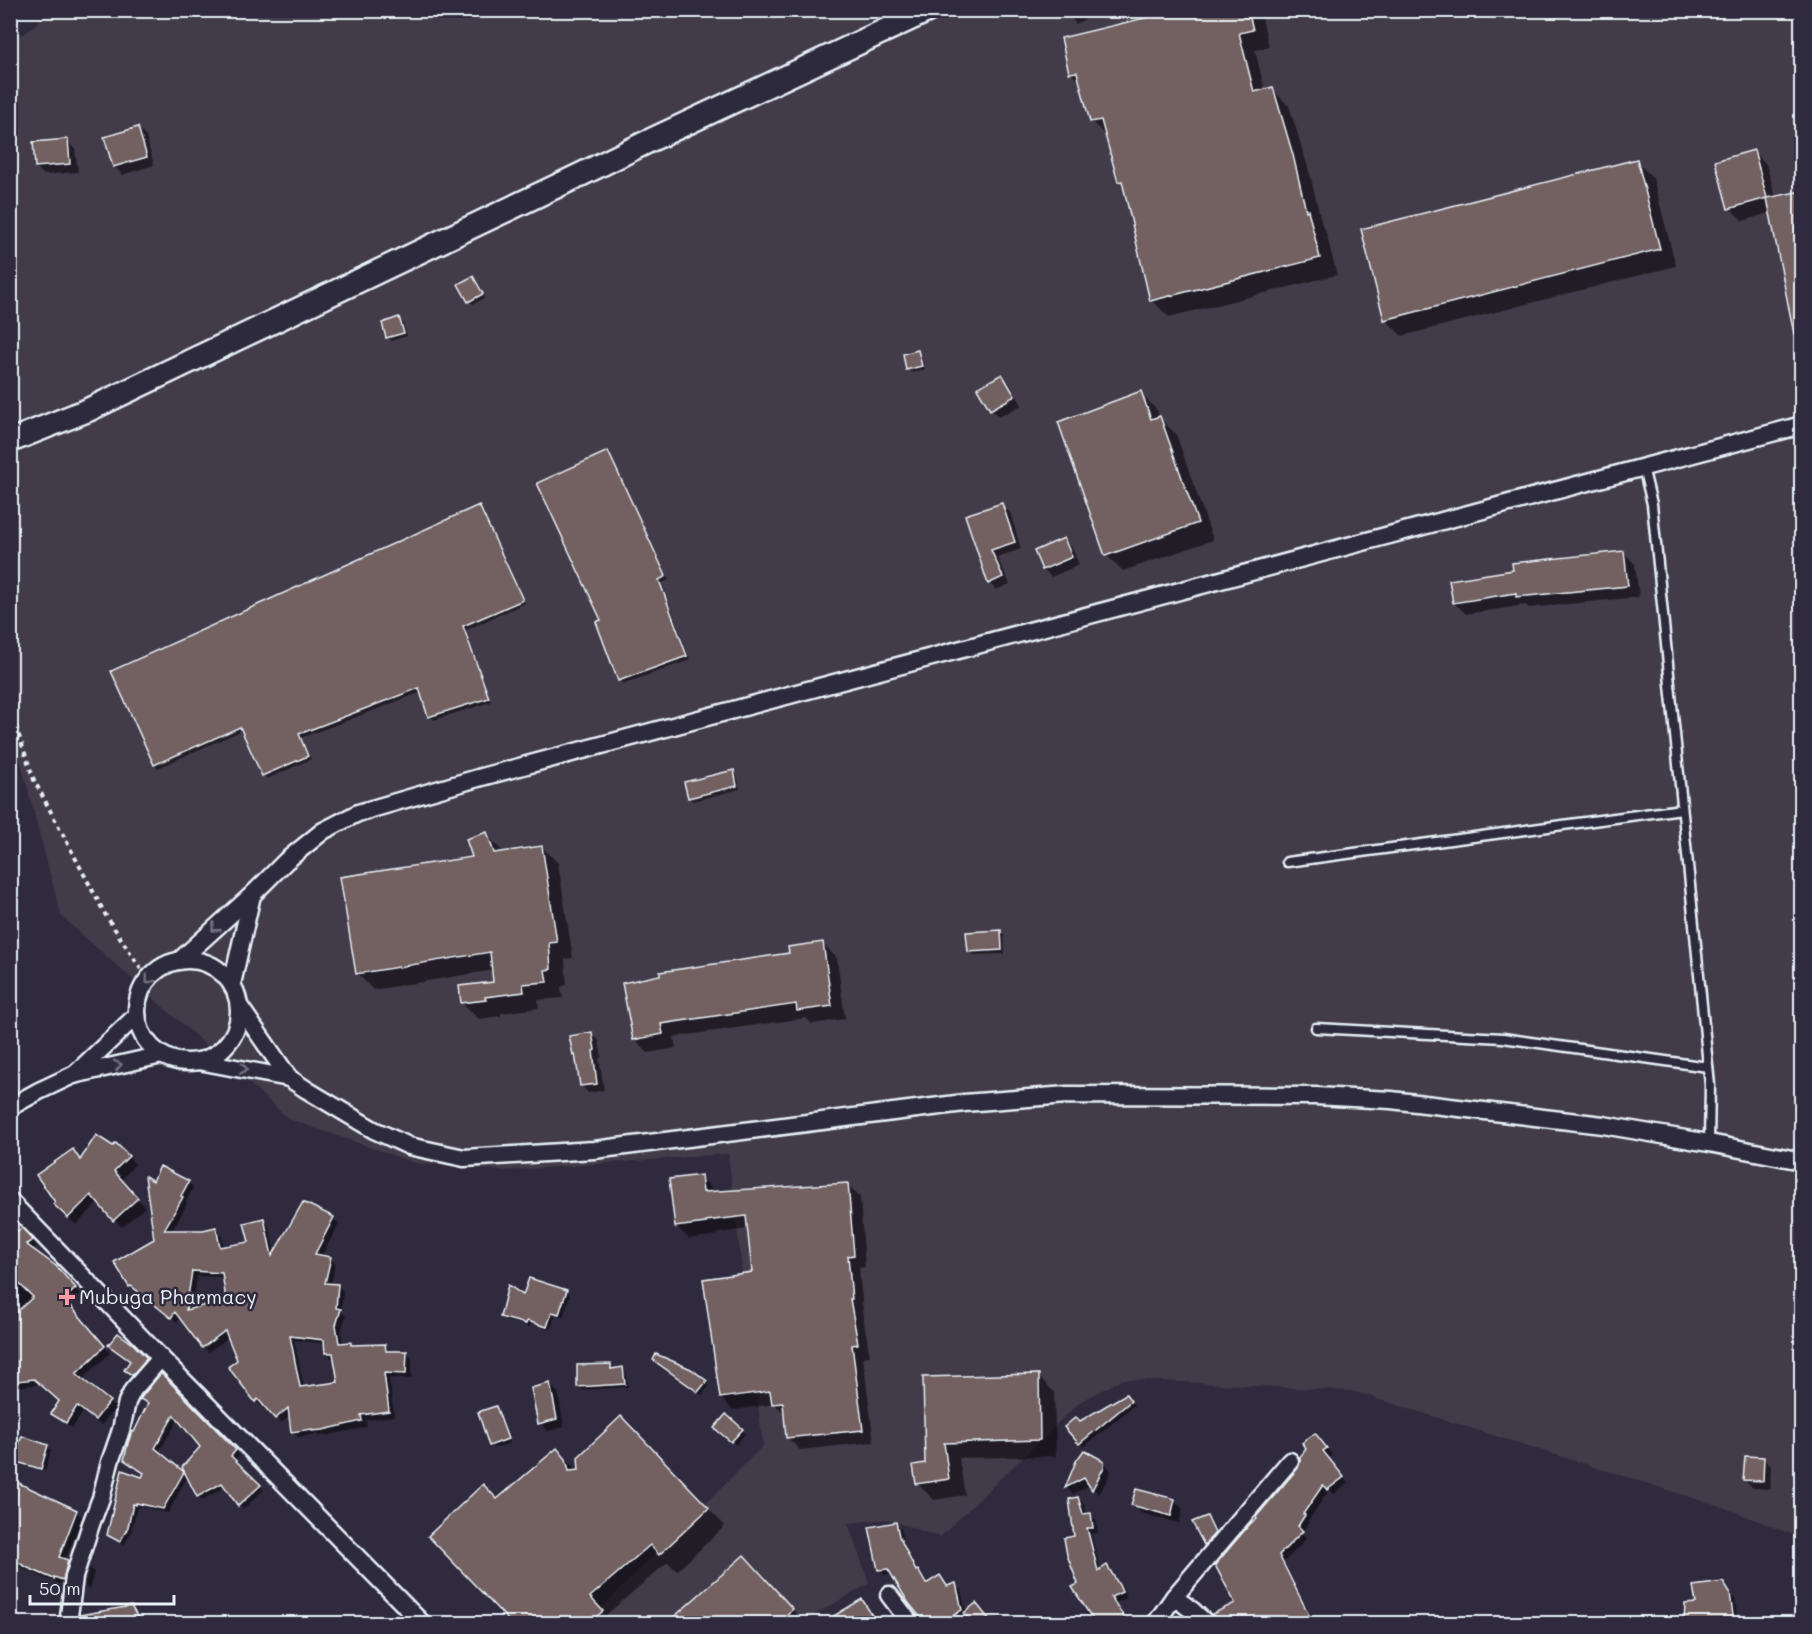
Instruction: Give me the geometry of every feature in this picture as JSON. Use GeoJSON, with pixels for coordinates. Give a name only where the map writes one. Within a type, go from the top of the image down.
{"type":"FeatureCollection","features":[{"type":"Feature","properties":{"kind":"main road"},"geometry":{"type":"LineString","coordinates":[[10,441],[88,410],[653,139],[929,10]]}},
{"type":"Feature","properties":{"kind":"street"},"geometry":{"type":"LineString","coordinates":[[179,961],[286,861],[323,831],[358,813],[478,778],[1802,425]]}},
{"type":"Feature","properties":{"kind":"street"},"geometry":{"type":"LineString","coordinates":[[232,984],[252,895]]}},
{"type":"Feature","properties":{"kind":"street"},"geometry":{"type":"LineString","coordinates":[[179,961],[204,962],[215,967],[225,974],[238,995],[240,1007],[236,1031],[229,1042],[210,1058],[186,1062],[162,1055],[152,1048],[139,1027],[138,1002],[148,980],[167,964],[179,961]]}},
{"type":"Feature","properties":{"kind":"street"},"geometry":{"type":"LineString","coordinates":[[240,1007],[290,1078],[307,1090],[366,1125],[409,1146],[464,1158],[594,1150],[964,1103],[1066,1095],[1315,1096],[1391,1100],[1592,1124],[1802,1161]]}},
{"type":"Feature","properties":{"kind":"street"},"geometry":{"type":"LineString","coordinates":[[73,1075],[137,1015]]}},
{"type":"Feature","properties":{"kind":"street"},"geometry":{"type":"LineString","coordinates":[[10,1107],[73,1075],[162,1055]]}},
{"type":"Feature","properties":{"kind":"street"},"geometry":{"type":"LineString","coordinates":[[198,1061],[290,1078]]}},
{"type":"Feature","properties":{"kind":"street"},"geometry":{"type":"LineString","coordinates":[[10,1201],[161,1358],[423,1623]]}},
{"type":"Feature","properties":{"kind":"street"},"geometry":{"type":"LineString","coordinates":[[68,1623],[74,1577],[101,1498],[127,1402],[133,1390],[161,1358]]}},
{"type":"Feature","properties":{"kind":"street"},"geometry":{"type":"LineString","coordinates":[[1155,1623],[1290,1461]]}},
{"type":"Feature","properties":{"kind":"street"},"geometry":{"type":"LineString","coordinates":[[889,1595],[911,1623]]}},
{"type":"Feature","properties":{"kind":"street"},"geometry":{"type":"LineString","coordinates":[[1174,1598],[1207,1623]]}},
{"type":"Feature","properties":{"kind":"lane"},"geometry":{"type":"LineString","coordinates":[[1643,467],[1652,504],[1710,1085],[1709,1143]]}},
{"type":"Feature","properties":{"kind":"lane"},"geometry":{"type":"LineString","coordinates":[[1287,862],[1683,809]]}},
{"type":"Feature","properties":{"kind":"lane"},"geometry":{"type":"LineString","coordinates":[[1316,1028],[1503,1038],[1708,1067]]}},
{"type":"Feature","properties":{"kind":"path"},"geometry":{"type":"LineString","coordinates":[[10,709],[34,780],[105,914],[148,980]]}},
{"type":"Feature","properties":{"kind":"shaded area"},"geometry":{"type":"Polygon","coordinates":[[[52,10],[1801,11],[1801,1538],[1725,1508],[1352,1391],[1123,1379],[1080,1402],[940,1537],[886,1519],[848,1523],[869,1584],[814,1615],[805,1623],[586,1623],[763,1446],[728,1154],[504,1171],[415,1163],[289,1119],[61,916],[11,725],[10,38],[24,34],[52,10]]]}},
{"type":"Feature","properties":{"kind":"building"},"geometry":{"type":"Polygon","coordinates":[[[1178,10],[1248,10],[1253,30],[1239,33],[1254,92],[1273,87],[1320,258],[1150,301],[1122,181],[1118,182],[1101,120],[1090,122],[1077,72],[1069,73],[1061,38],[1178,10]]]}},
{"type":"Feature","properties":{"kind":"building"},"geometry":{"type":"Polygon","coordinates":[[[138,127],[147,157],[113,167],[104,137],[138,127]]]}},
{"type":"Feature","properties":{"kind":"building"},"geometry":{"type":"Polygon","coordinates":[[[68,139],[70,164],[35,167],[33,142],[68,139]]]}},
{"type":"Feature","properties":{"kind":"building"},"geometry":{"type":"Polygon","coordinates":[[[1754,150],[1767,198],[1728,209],[1715,161],[1754,150]]]}},
{"type":"Feature","properties":{"kind":"building"},"geometry":{"type":"Polygon","coordinates":[[[1637,159],[1660,249],[1384,320],[1361,229],[1637,159]]]}},
{"type":"Feature","properties":{"kind":"building"},"geometry":{"type":"Polygon","coordinates":[[[1802,191],[1802,334],[1794,334],[1767,198],[1802,191]]]}},
{"type":"Feature","properties":{"kind":"building"},"geometry":{"type":"Polygon","coordinates":[[[473,276],[483,294],[468,302],[458,284],[473,276]]]}},
{"type":"Feature","properties":{"kind":"building"},"geometry":{"type":"Polygon","coordinates":[[[399,317],[404,333],[386,338],[382,323],[399,317]]]}},
{"type":"Feature","properties":{"kind":"building"},"geometry":{"type":"Polygon","coordinates":[[[918,350],[922,366],[906,370],[903,354],[918,350]]]}},
{"type":"Feature","properties":{"kind":"building"},"geometry":{"type":"Polygon","coordinates":[[[1002,374],[1015,396],[990,410],[977,388],[1002,374]]]}},
{"type":"Feature","properties":{"kind":"building"},"geometry":{"type":"Polygon","coordinates":[[[1141,391],[1151,419],[1160,416],[1198,523],[1105,556],[1058,422],[1141,391]]]}},
{"type":"Feature","properties":{"kind":"building"},"geometry":{"type":"Polygon","coordinates":[[[608,451],[666,576],[659,580],[687,656],[618,681],[596,622],[601,620],[537,483],[608,451]]]}},
{"type":"Feature","properties":{"kind":"building"},"geometry":{"type":"Polygon","coordinates":[[[1002,503],[1015,542],[991,550],[1003,577],[988,584],[965,515],[1002,503]]]}},
{"type":"Feature","properties":{"kind":"building"},"geometry":{"type":"Polygon","coordinates":[[[479,505],[523,600],[463,626],[489,698],[428,717],[419,688],[299,734],[308,756],[262,776],[240,727],[154,765],[111,671],[479,505]]]}},
{"type":"Feature","properties":{"kind":"building"},"geometry":{"type":"Polygon","coordinates":[[[1064,538],[1072,557],[1042,570],[1034,551],[1064,538]]]}},
{"type":"Feature","properties":{"kind":"building"},"geometry":{"type":"Polygon","coordinates":[[[1624,551],[1628,586],[1516,597],[1516,593],[1453,603],[1449,580],[1513,570],[1512,563],[1624,551]]]}},
{"type":"Feature","properties":{"kind":"building"},"geometry":{"type":"Polygon","coordinates":[[[734,770],[737,786],[688,798],[684,782],[734,770]]]}},
{"type":"Feature","properties":{"kind":"building"},"geometry":{"type":"Polygon","coordinates":[[[487,832],[494,853],[542,846],[557,942],[549,943],[551,969],[545,970],[547,982],[523,984],[524,992],[461,1003],[459,986],[493,982],[490,952],[356,974],[340,877],[472,857],[466,839],[487,832]]]}},
{"type":"Feature","properties":{"kind":"building"},"geometry":{"type":"Polygon","coordinates":[[[1001,930],[1002,950],[968,952],[966,932],[1001,930]]]}},
{"type":"Feature","properties":{"kind":"building"},"geometry":{"type":"Polygon","coordinates":[[[823,942],[832,1006],[797,1011],[796,1004],[661,1024],[663,1034],[633,1040],[622,983],[660,975],[660,972],[789,953],[788,947],[823,942]]]}},
{"type":"Feature","properties":{"kind":"building"},"geometry":{"type":"Polygon","coordinates":[[[592,1032],[597,1084],[580,1086],[575,1054],[573,1055],[569,1036],[592,1032]]]}},
{"type":"Feature","properties":{"kind":"building"},"geometry":{"type":"Polygon","coordinates":[[[96,1135],[113,1146],[116,1143],[129,1156],[114,1171],[138,1198],[113,1221],[91,1195],[68,1218],[53,1204],[55,1202],[36,1175],[73,1149],[80,1160],[96,1135]]]}},
{"type":"Feature","properties":{"kind":"building"},"geometry":{"type":"Polygon","coordinates":[[[160,1166],[189,1181],[181,1196],[183,1197],[164,1230],[203,1230],[216,1227],[220,1247],[249,1242],[244,1223],[264,1218],[272,1256],[303,1202],[334,1217],[315,1254],[331,1257],[325,1283],[338,1284],[336,1308],[341,1309],[336,1325],[339,1343],[385,1344],[386,1351],[407,1351],[406,1374],[384,1373],[389,1411],[361,1415],[362,1421],[323,1430],[291,1432],[288,1408],[275,1419],[258,1399],[255,1402],[228,1367],[237,1360],[225,1331],[202,1348],[175,1312],[171,1318],[131,1286],[129,1287],[114,1262],[154,1239],[145,1176],[153,1181],[160,1166]],[[192,1271],[186,1310],[226,1300],[222,1273],[192,1271]],[[290,1336],[300,1387],[338,1382],[333,1353],[325,1353],[324,1340],[290,1336]]]}},
{"type":"Feature","properties":{"kind":"building"},"geometry":{"type":"Polygon","coordinates":[[[701,1175],[703,1192],[848,1183],[854,1255],[848,1256],[852,1299],[850,1299],[858,1344],[852,1345],[863,1430],[786,1438],[783,1403],[772,1404],[770,1391],[720,1398],[703,1279],[752,1272],[746,1216],[675,1227],[669,1179],[701,1175]]]}},
{"type":"Feature","properties":{"kind":"building"},"geometry":{"type":"Polygon","coordinates":[[[22,1228],[33,1240],[26,1244],[56,1266],[76,1288],[65,1299],[105,1346],[76,1374],[110,1401],[95,1420],[77,1406],[66,1423],[51,1414],[59,1401],[34,1379],[10,1382],[10,1318],[33,1297],[10,1275],[10,1233],[13,1234],[22,1228]]]}},
{"type":"Feature","properties":{"kind":"building"},"geometry":{"type":"Polygon","coordinates":[[[529,1278],[567,1290],[559,1314],[552,1312],[547,1327],[500,1317],[508,1285],[523,1295],[529,1278]]]}},
{"type":"Feature","properties":{"kind":"building"},"geometry":{"type":"Polygon","coordinates":[[[118,1333],[147,1358],[132,1375],[124,1370],[130,1361],[108,1345],[118,1333]]]}},
{"type":"Feature","properties":{"kind":"building"},"geometry":{"type":"Polygon","coordinates":[[[656,1354],[691,1369],[707,1381],[698,1392],[653,1360],[656,1354]]]}},
{"type":"Feature","properties":{"kind":"building"},"geometry":{"type":"Polygon","coordinates":[[[611,1364],[611,1369],[623,1367],[625,1384],[577,1387],[577,1365],[611,1364]]]}},
{"type":"Feature","properties":{"kind":"building"},"geometry":{"type":"Polygon","coordinates":[[[161,1373],[236,1450],[231,1456],[261,1485],[238,1506],[222,1483],[197,1497],[182,1467],[200,1447],[174,1415],[155,1448],[184,1472],[163,1509],[133,1504],[128,1527],[120,1542],[107,1535],[122,1470],[142,1477],[144,1473],[124,1460],[128,1443],[148,1403],[140,1399],[161,1373]]]}},
{"type":"Feature","properties":{"kind":"building"},"geometry":{"type":"Polygon","coordinates":[[[1039,1374],[1040,1440],[944,1443],[949,1479],[916,1484],[913,1465],[925,1463],[923,1377],[1039,1374]]]}},
{"type":"Feature","properties":{"kind":"building"},"geometry":{"type":"Polygon","coordinates":[[[550,1383],[557,1419],[538,1424],[531,1388],[550,1383]]]}},
{"type":"Feature","properties":{"kind":"building"},"geometry":{"type":"Polygon","coordinates":[[[1126,1394],[1131,1401],[1079,1444],[1064,1427],[1076,1417],[1080,1421],[1126,1394]]]}},
{"type":"Feature","properties":{"kind":"building"},"geometry":{"type":"Polygon","coordinates":[[[496,1406],[508,1439],[489,1446],[478,1412],[496,1406]]]}},
{"type":"Feature","properties":{"kind":"building"},"geometry":{"type":"Polygon","coordinates":[[[726,1414],[743,1429],[731,1442],[714,1428],[726,1414]]]}},
{"type":"Feature","properties":{"kind":"building"},"geometry":{"type":"Polygon","coordinates":[[[621,1416],[709,1508],[659,1555],[650,1545],[590,1597],[603,1611],[589,1623],[511,1623],[428,1536],[483,1484],[497,1499],[557,1448],[566,1459],[569,1471],[579,1470],[578,1457],[621,1416]]]}},
{"type":"Feature","properties":{"kind":"building"},"geometry":{"type":"Polygon","coordinates":[[[1315,1433],[1327,1448],[1323,1451],[1344,1477],[1327,1490],[1323,1485],[1303,1514],[1305,1515],[1298,1526],[1303,1531],[1279,1555],[1313,1623],[1217,1623],[1212,1614],[1235,1603],[1215,1565],[1257,1519],[1256,1517],[1298,1468],[1300,1457],[1306,1449],[1302,1443],[1315,1433]]]}},
{"type":"Feature","properties":{"kind":"building"},"geometry":{"type":"Polygon","coordinates":[[[22,1436],[48,1445],[41,1469],[13,1461],[22,1436]]]}},
{"type":"Feature","properties":{"kind":"building"},"geometry":{"type":"Polygon","coordinates":[[[1084,1450],[1104,1461],[1104,1467],[1092,1490],[1084,1478],[1065,1488],[1076,1461],[1084,1450]]]}},
{"type":"Feature","properties":{"kind":"building"},"geometry":{"type":"Polygon","coordinates":[[[1745,1456],[1764,1457],[1763,1481],[1743,1480],[1745,1456]]]}},
{"type":"Feature","properties":{"kind":"building"},"geometry":{"type":"Polygon","coordinates":[[[10,1479],[77,1510],[59,1557],[68,1560],[63,1580],[54,1577],[54,1579],[10,1558],[10,1479]]]}},
{"type":"Feature","properties":{"kind":"building"},"geometry":{"type":"Polygon","coordinates":[[[1136,1489],[1175,1499],[1171,1516],[1131,1505],[1136,1489]]]}},
{"type":"Feature","properties":{"kind":"building"},"geometry":{"type":"Polygon","coordinates":[[[1078,1497],[1083,1514],[1091,1513],[1093,1528],[1087,1528],[1098,1571],[1107,1565],[1119,1585],[1122,1592],[1111,1597],[1128,1623],[1095,1623],[1072,1587],[1078,1584],[1067,1555],[1064,1538],[1074,1536],[1069,1499],[1078,1497]]]}},
{"type":"Feature","properties":{"kind":"building"},"geometry":{"type":"Polygon","coordinates":[[[1207,1516],[1215,1533],[1204,1545],[1192,1522],[1207,1516]]]}},
{"type":"Feature","properties":{"kind":"building"},"geometry":{"type":"Polygon","coordinates":[[[896,1522],[899,1536],[916,1571],[918,1570],[926,1584],[940,1575],[947,1586],[956,1583],[962,1610],[942,1623],[925,1623],[908,1602],[888,1569],[878,1570],[869,1527],[896,1522]]]}},
{"type":"Feature","properties":{"kind":"building"},"geometry":{"type":"Polygon","coordinates":[[[744,1555],[793,1609],[777,1623],[667,1623],[744,1555]]]}},
{"type":"Feature","properties":{"kind":"building"},"geometry":{"type":"Polygon","coordinates":[[[1723,1582],[1730,1593],[1734,1623],[1684,1623],[1685,1604],[1696,1603],[1693,1586],[1723,1582]]]}},
{"type":"Feature","properties":{"kind":"building"},"geometry":{"type":"Polygon","coordinates":[[[862,1599],[873,1617],[863,1623],[822,1623],[862,1599]]]}},
{"type":"Feature","properties":{"kind":"building"},"geometry":{"type":"Polygon","coordinates":[[[976,1603],[992,1623],[971,1623],[964,1613],[976,1603]]]}},
{"type":"Feature","properties":{"kind":"building"},"geometry":{"type":"Polygon","coordinates":[[[131,1606],[141,1623],[79,1623],[80,1615],[131,1606]]]}},
{"type":"Feature","properties":{"kind":"place","name":"Mubuga Pharmacy"},"geometry":{"type":"Point","coordinates":[67,1297]}}]}
